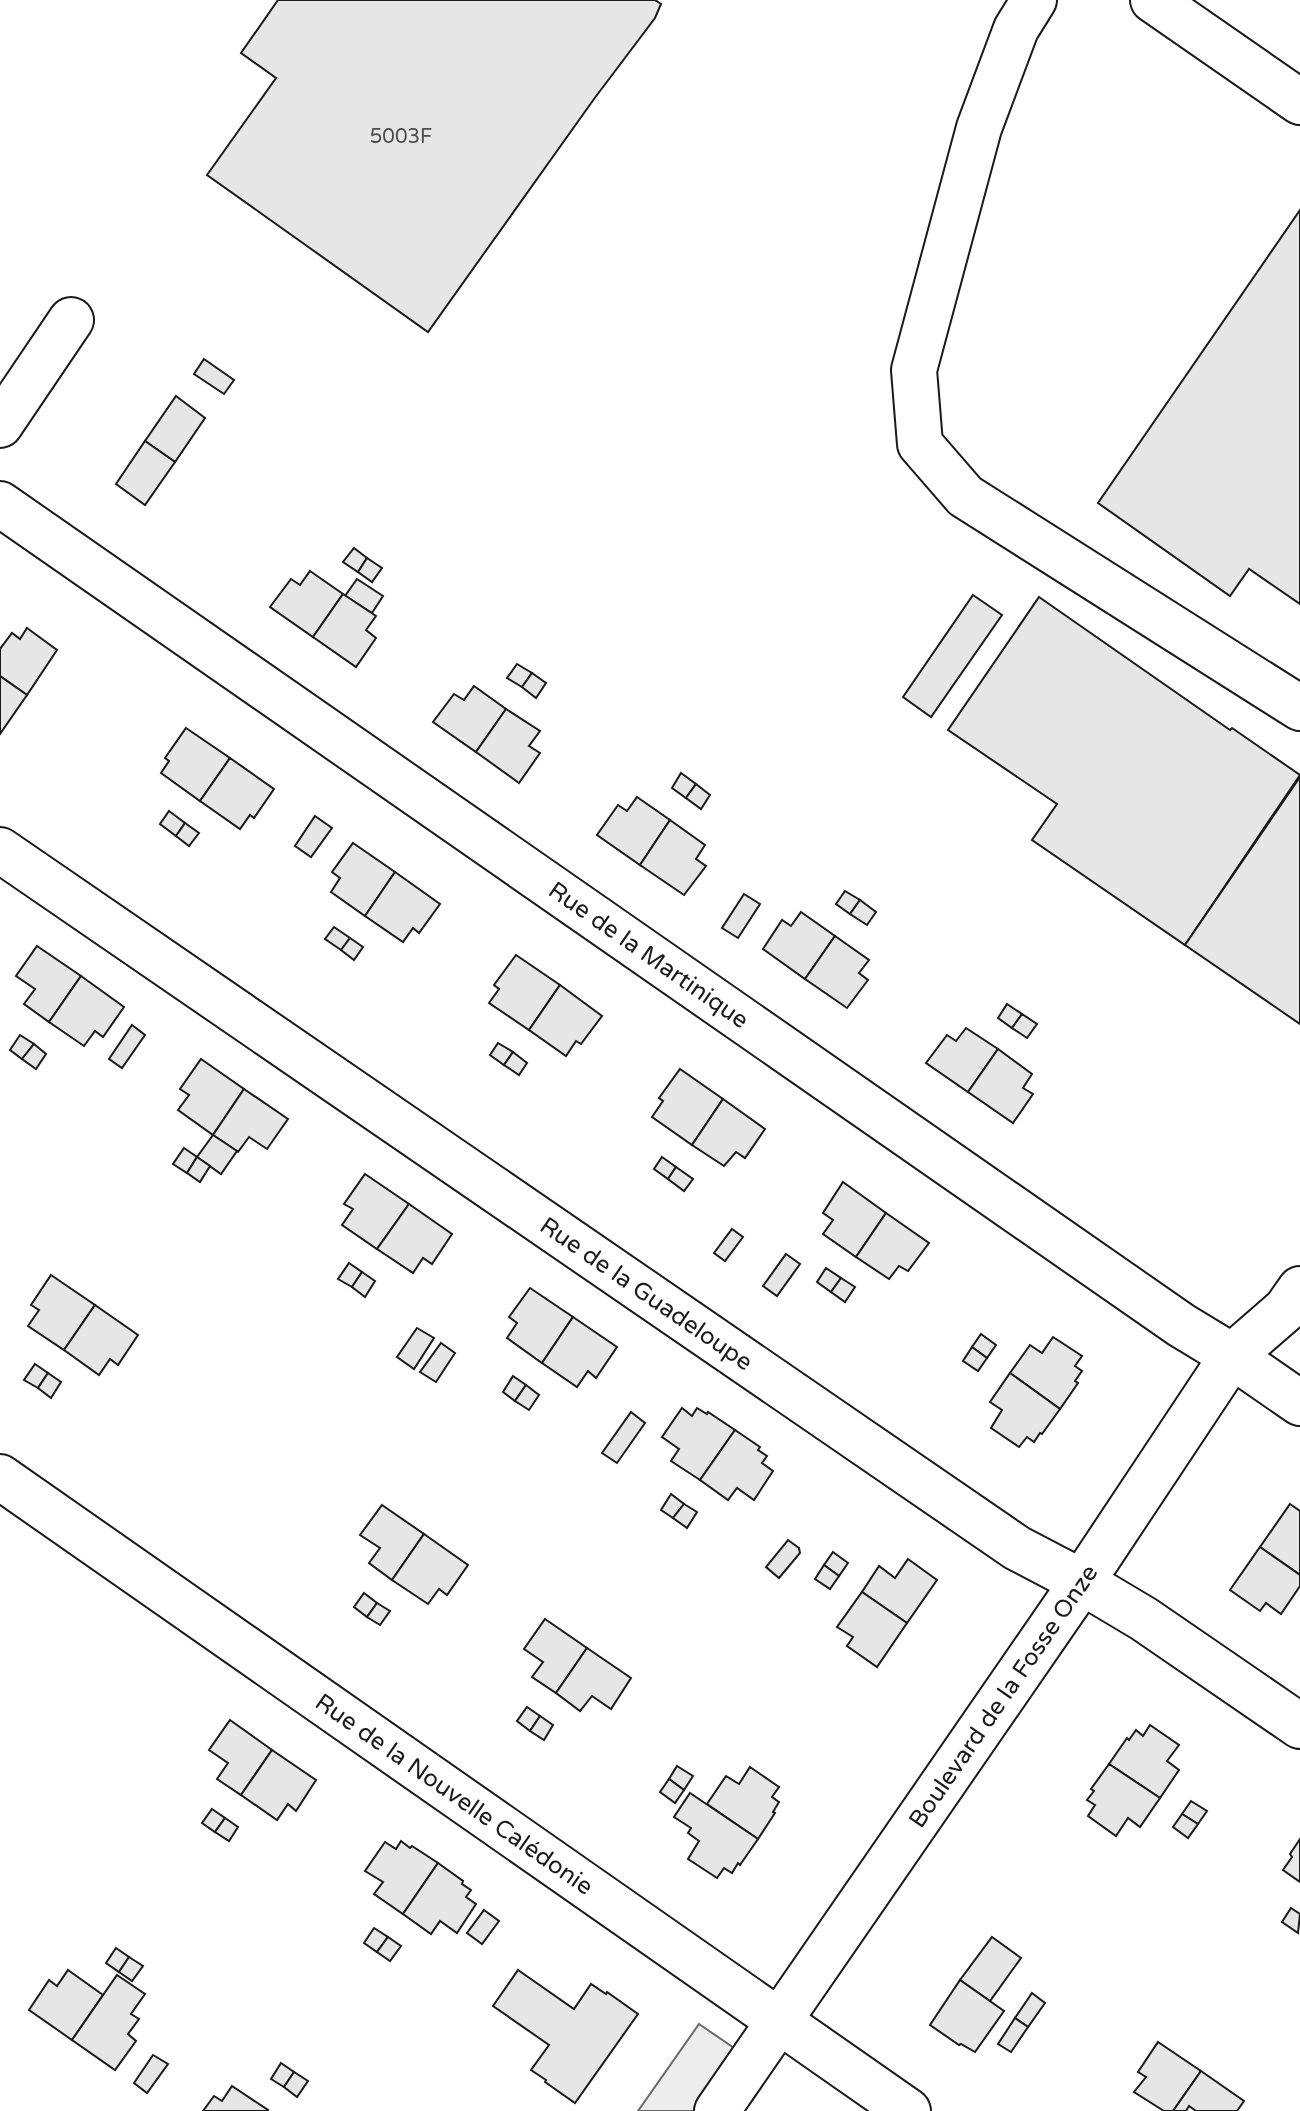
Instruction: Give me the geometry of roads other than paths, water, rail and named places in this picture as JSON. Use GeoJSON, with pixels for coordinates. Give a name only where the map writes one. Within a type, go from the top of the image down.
{"type":"FeatureCollection","features":[{"type":"Feature","properties":{"kind":"street"},"geometry":{"type":"LineString","coordinates":[[1034,0],[1016,29],[979,128],[914,370],[920,444],[965,496],[1300,708]]}},
{"type":"Feature","properties":{"kind":"street"},"geometry":{"type":"LineString","coordinates":[[1153,0],[1300,102]]}},
{"type":"Feature","properties":{"kind":"street"},"geometry":{"type":"LineString","coordinates":[[0,425],[71,320]]}},
{"type":"Feature","properties":{"kind":"street","name":"Rue de la Martinique"},"geometry":{"type":"LineString","coordinates":[[0,504],[1181,1325],[1300,1403]]}},
{"type":"Feature","properties":{"kind":"street","name":"Rue de la Guadeloupe"},"geometry":{"type":"LineString","coordinates":[[0,850],[1017,1548],[1144,1619],[1300,1726]]}},
{"type":"Feature","properties":{"kind":"street","name":"Boulevard de la Fosse Onze"},"geometry":{"type":"LineString","coordinates":[[717,2111],[1082,1582],[1232,1356],[1286,1309],[1300,1289]]}},
{"type":"Feature","properties":{"kind":"street","name":"Rue de la Nouvelle Calédonie"},"geometry":{"type":"LineString","coordinates":[[0,1477],[908,2111]]}}]}
